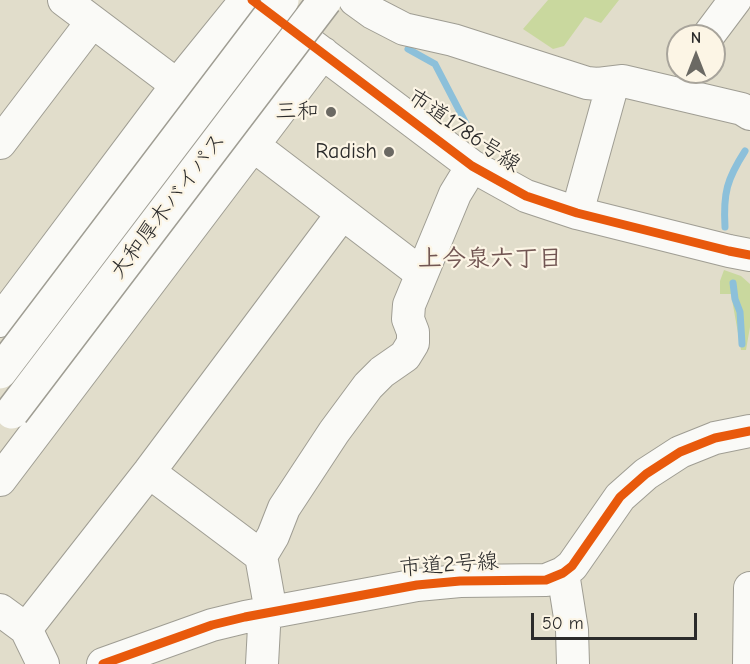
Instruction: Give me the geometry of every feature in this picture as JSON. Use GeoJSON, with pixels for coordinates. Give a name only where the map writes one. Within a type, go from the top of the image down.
{"type":"FeatureCollection","features":[{"type":"Feature","properties":{"kind":"highway","name":"大和厚木バイパス"},"geometry":{"type":"LineString","coordinates":[[0,372],[282,0]]}},
{"type":"Feature","properties":{"kind":"highway","name":"大和厚木バイパス"},"geometry":{"type":"LineString","coordinates":[[12,412],[325,0]]}},
{"type":"Feature","properties":{"kind":"street"},"geometry":{"type":"LineString","coordinates":[[64,0],[177,85]]}},
{"type":"Feature","properties":{"kind":"street"},"geometry":{"type":"LineString","coordinates":[[0,321],[177,85],[246,0]]}},
{"type":"Feature","properties":{"kind":"street","name":"市道1786号線"},"geometry":{"type":"LineString","coordinates":[[252,0],[472,166],[526,196],[577,213],[750,255]]}},
{"type":"Feature","properties":{"kind":"street"},"geometry":{"type":"LineString","coordinates":[[355,0],[373,13],[404,29],[453,40],[587,83],[666,81]]}},
{"type":"Feature","properties":{"kind":"street"},"geometry":{"type":"LineString","coordinates":[[717,24],[735,0]]}},
{"type":"Feature","properties":{"kind":"street"},"geometry":{"type":"LineString","coordinates":[[0,143],[92,22]]}},
{"type":"Feature","properties":{"kind":"street"},"geometry":{"type":"LineString","coordinates":[[0,480],[323,53]]}},
{"type":"Feature","properties":{"kind":"street"},"geometry":{"type":"LineString","coordinates":[[577,213],[613,83]]}},
{"type":"Feature","properties":{"kind":"street"},"geometry":{"type":"LineString","coordinates":[[681,84],[742,108],[750,114]]}},
{"type":"Feature","properties":{"kind":"street"},"geometry":{"type":"LineString","coordinates":[[254,146],[422,274]]}},
{"type":"Feature","properties":{"kind":"street"},"geometry":{"type":"LineString","coordinates":[[262,664],[267,613],[261,556],[273,536],[284,508],[334,432],[368,386],[382,372],[405,356],[413,343],[413,332],[408,319],[409,305],[455,194],[472,166]]}},
{"type":"Feature","properties":{"kind":"street"},"geometry":{"type":"LineString","coordinates":[[26,629],[149,472],[342,214]]}},
{"type":"Feature","properties":{"kind":"street"},"geometry":{"type":"LineString","coordinates":[[573,664],[572,630],[563,573],[572,566],[620,497],[646,474],[680,452],[716,438],[750,431]]}},
{"type":"Feature","properties":{"kind":"street"},"geometry":{"type":"LineString","coordinates":[[149,472],[261,556]]}},
{"type":"Feature","properties":{"kind":"street","name":"市道2号線"},"geometry":{"type":"LineString","coordinates":[[103,664],[212,625],[267,613],[417,585],[460,581],[546,580],[563,573]]}},
{"type":"Feature","properties":{"kind":"street"},"geometry":{"type":"LineString","coordinates":[[749,664],[750,588]]}},
{"type":"Feature","properties":{"kind":"street"},"geometry":{"type":"LineString","coordinates":[[0,610],[26,629],[42,664]]}},
{"type":"Feature","properties":{"kind":"green space"},"geometry":{"type":"Polygon","coordinates":[[[548,0],[619,0],[601,23],[585,17],[564,46],[553,49],[523,29],[548,0]]]}},
{"type":"Feature","properties":{"kind":"green space"},"geometry":{"type":"Polygon","coordinates":[[[724,270],[741,276],[750,284],[750,327],[746,350],[741,350],[731,294],[720,294],[720,281],[724,270]]]}},
{"type":"Feature","properties":{"kind":"waterway"},"geometry":{"type":"LineString","coordinates":[[408,49],[435,64],[473,137]]}},
{"type":"Feature","properties":{"kind":"waterway"},"geometry":{"type":"LineString","coordinates":[[725,227],[727,187],[745,151]]}},
{"type":"Feature","properties":{"kind":"waterway"},"geometry":{"type":"LineString","coordinates":[[733,283],[735,299],[740,312],[742,344]]}},
{"type":"Feature","properties":{"kind":"cycle path"},"geometry":{"type":"LineString","coordinates":[[252,0],[472,166],[526,196],[577,213],[750,255]]}},
{"type":"Feature","properties":{"kind":"cycle path"},"geometry":{"type":"LineString","coordinates":[[103,664],[212,625],[245,617],[417,585],[460,581],[546,580],[563,573],[572,566],[620,497],[646,474],[680,452],[715,438],[750,431]]}},
{"type":"Feature","properties":{"kind":"place","name":"三和"},"geometry":{"type":"Point","coordinates":[331,112]}},
{"type":"Feature","properties":{"kind":"place","name":"Radish"},"geometry":{"type":"Point","coordinates":[389,152]}},
{"type":"Feature","properties":{"kind":"district","name":"上今泉六丁目"},"geometry":{"type":"Point","coordinates":[490,259]}}]}
